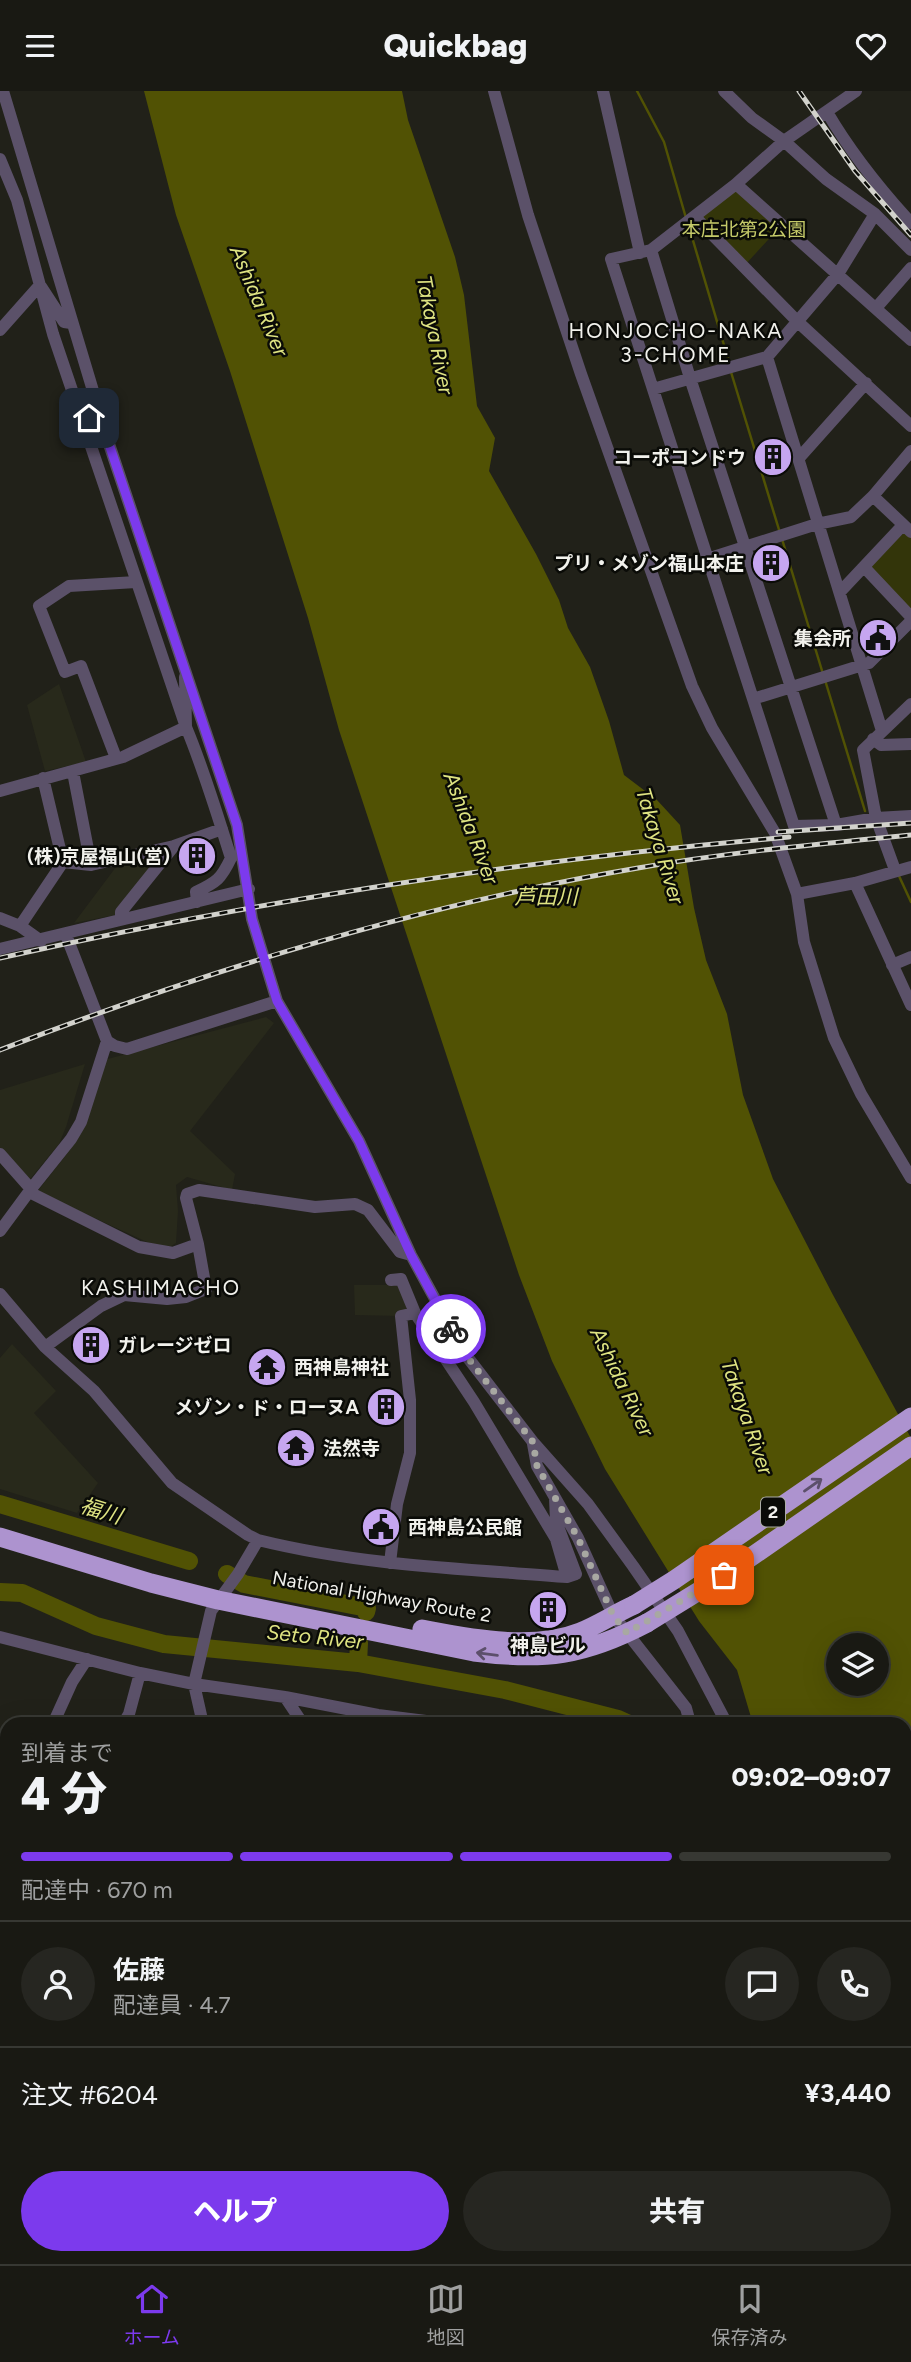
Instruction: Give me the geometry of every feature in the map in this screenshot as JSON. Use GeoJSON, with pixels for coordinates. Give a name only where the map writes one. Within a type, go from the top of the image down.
{"type":"FeatureCollection","features":[{"type":"Feature","properties":{"kind":"highway","name":"National Highway Route 2"},"geometry":{"type":"LineString","coordinates":[[0,1537],[151,1583],[224,1592],[434,1631],[514,1640],[560,1638],[580,1632],[634,1605],[674,1580],[911,1417]]}},
{"type":"Feature","properties":{"kind":"highway","name":"National Highway Route 2"},"geometry":{"type":"LineString","coordinates":[[0,1524],[148,1570],[365,1631],[508,1656],[533,1657],[579,1651],[647,1623],[724,1575],[911,1446]]}},
{"type":"Feature","properties":{"kind":"street"},"geometry":{"type":"LineString","coordinates":[[3,91],[109,444],[237,825],[252,919],[277,1001],[359,1141],[411,1255],[465,1354],[533,1442],[588,1504],[633,1566],[678,1631],[723,1717]]}},
{"type":"Feature","properties":{"kind":"street"},"geometry":{"type":"LineString","coordinates":[[494,91],[532,229],[692,686],[712,729],[775,833],[797,894],[804,942],[834,1038],[861,1094],[911,1178]]}},
{"type":"Feature","properties":{"kind":"street"},"geometry":{"type":"LineString","coordinates":[[603,91],[645,252],[690,378],[835,825]]}},
{"type":"Feature","properties":{"kind":"street"},"geometry":{"type":"LineString","coordinates":[[724,91],[752,118],[784,141],[826,179],[875,214],[911,250]]}},
{"type":"Feature","properties":{"kind":"street"},"geometry":{"type":"LineString","coordinates":[[856,91],[784,141],[690,221],[645,252],[611,258],[794,826],[835,825],[876,818],[911,816]]}},
{"type":"Feature","properties":{"kind":"street"},"geometry":{"type":"LineString","coordinates":[[827,112],[849,149],[879,188],[910,220]]}},
{"type":"Feature","properties":{"kind":"street"},"geometry":{"type":"LineString","coordinates":[[0,158],[39,214]]}},
{"type":"Feature","properties":{"kind":"street"},"geometry":{"type":"LineString","coordinates":[[0,158],[17,200],[53,334],[186,727],[206,776],[237,825]]}},
{"type":"Feature","properties":{"kind":"street"},"geometry":{"type":"LineString","coordinates":[[736,184],[911,340]]}},
{"type":"Feature","properties":{"kind":"street"},"geometry":{"type":"LineString","coordinates":[[653,389],[766,356],[838,274],[875,214]]}},
{"type":"Feature","properties":{"kind":"street"},"geometry":{"type":"LineString","coordinates":[[690,221],[911,426]]}},
{"type":"Feature","properties":{"kind":"street"},"geometry":{"type":"LineString","coordinates":[[876,308],[911,268]]}},
{"type":"Feature","properties":{"kind":"street"},"geometry":{"type":"LineString","coordinates":[[40,285],[64,322],[71,323]]}},
{"type":"Feature","properties":{"kind":"street"},"geometry":{"type":"LineString","coordinates":[[0,330],[40,285]]}},
{"type":"Feature","properties":{"kind":"street"},"geometry":{"type":"LineString","coordinates":[[766,356],[840,593],[881,745],[911,744]]}},
{"type":"Feature","properties":{"kind":"street"},"geometry":{"type":"LineString","coordinates":[[799,458],[866,383]]}},
{"type":"Feature","properties":{"kind":"street"},"geometry":{"type":"LineString","coordinates":[[73,392],[79,394],[99,441],[109,444]]}},
{"type":"Feature","properties":{"kind":"street"},"geometry":{"type":"LineString","coordinates":[[707,559],[817,524],[851,517],[873,496],[911,451]]}},
{"type":"Feature","properties":{"kind":"street"},"geometry":{"type":"LineString","coordinates":[[840,593],[907,528],[873,496]]}},
{"type":"Feature","properties":{"kind":"street"},"geometry":{"type":"LineString","coordinates":[[122,538],[160,596]]}},
{"type":"Feature","properties":{"kind":"street"},"geometry":{"type":"LineString","coordinates":[[753,699],[869,663],[911,619],[864,567]]}},
{"type":"Feature","properties":{"kind":"street"},"geometry":{"type":"LineString","coordinates":[[116,758],[81,666],[65,672],[39,606],[69,586],[136,582]]}},
{"type":"Feature","properties":{"kind":"street"},"geometry":{"type":"LineString","coordinates":[[185,665],[186,727]]}},
{"type":"Feature","properties":{"kind":"street"},"geometry":{"type":"LineString","coordinates":[[895,870],[876,818],[863,750],[911,704]]}},
{"type":"Feature","properties":{"kind":"street"},"geometry":{"type":"LineString","coordinates":[[0,791],[116,758],[186,727]]}},
{"type":"Feature","properties":{"kind":"street"},"geometry":{"type":"LineString","coordinates":[[73,772],[91,865]]}},
{"type":"Feature","properties":{"kind":"street"},"geometry":{"type":"LineString","coordinates":[[197,902],[196,892],[217,882],[231,858],[208,790],[206,776]]}},
{"type":"Feature","properties":{"kind":"street"},"geometry":{"type":"LineString","coordinates":[[20,926],[63,862],[43,778]]}},
{"type":"Feature","properties":{"kind":"street"},"geometry":{"type":"LineString","coordinates":[[63,862],[91,865],[174,846],[222,829]]}},
{"type":"Feature","properties":{"kind":"street"},"geometry":{"type":"LineString","coordinates":[[121,919],[121,912],[174,846]]}},
{"type":"Feature","properties":{"kind":"street"},"geometry":{"type":"LineString","coordinates":[[797,894],[855,883],[911,867]]}},
{"type":"Feature","properties":{"kind":"street"},"geometry":{"type":"LineString","coordinates":[[855,883],[911,1005]]}},
{"type":"Feature","properties":{"kind":"street"},"geometry":{"type":"LineString","coordinates":[[0,949],[248,889]]}},
{"type":"Feature","properties":{"kind":"street"},"geometry":{"type":"LineString","coordinates":[[0,918],[20,926],[41,940]]}},
{"type":"Feature","properties":{"kind":"street"},"geometry":{"type":"LineString","coordinates":[[66,935],[107,1041],[115,1046],[127,1049],[277,1001]]}},
{"type":"Feature","properties":{"kind":"street"},"geometry":{"type":"LineString","coordinates":[[892,965],[911,957]]}},
{"type":"Feature","properties":{"kind":"street"},"geometry":{"type":"LineString","coordinates":[[0,1231],[71,1139],[81,1122],[107,1041]]}},
{"type":"Feature","properties":{"kind":"street"},"geometry":{"type":"LineString","coordinates":[[0,1154],[30,1191],[139,1247],[173,1253],[198,1244]]}},
{"type":"Feature","properties":{"kind":"street"},"geometry":{"type":"LineString","coordinates":[[45,1347],[101,1306],[124,1295],[167,1299],[186,1297],[206,1289],[186,1198],[187,1194],[199,1190],[315,1207],[355,1204],[368,1210],[400,1252],[411,1255]]}},
{"type":"Feature","properties":{"kind":"street"},"geometry":{"type":"LineString","coordinates":[[391,1280],[401,1279],[415,1313],[474,1402],[541,1513],[556,1539],[567,1577]]}},
{"type":"Feature","properties":{"kind":"street"},"geometry":{"type":"LineString","coordinates":[[0,1294],[45,1347],[94,1391],[172,1483],[248,1535],[258,1539],[299,1550],[390,1563],[567,1577],[576,1574],[556,1521],[555,1494]]}},
{"type":"Feature","properties":{"kind":"street"},"geometry":{"type":"LineString","coordinates":[[415,1313],[455,1350],[465,1354]]}},
{"type":"Feature","properties":{"kind":"street"},"geometry":{"type":"LineString","coordinates":[[390,1563],[397,1504],[410,1453],[410,1400],[401,1316],[415,1313]]}},
{"type":"Feature","properties":{"kind":"street"},"geometry":{"type":"LineString","coordinates":[[533,1442],[537,1466],[578,1538],[613,1615],[686,1708],[689,1717]]}},
{"type":"Feature","properties":{"kind":"street"},"geometry":{"type":"LineString","coordinates":[[202,1717],[194,1681],[224,1592],[258,1539]]}},
{"type":"Feature","properties":{"kind":"street"},"geometry":{"type":"LineString","coordinates":[[0,1637],[139,1673],[394,1717]]}},
{"type":"Feature","properties":{"kind":"street"},"geometry":{"type":"LineString","coordinates":[[56,1717],[72,1682],[87,1659]]}},
{"type":"Feature","properties":{"kind":"street"},"geometry":{"type":"LineString","coordinates":[[127,1717],[139,1673]]}},
{"type":"Feature","properties":{"kind":"street"},"geometry":{"type":"LineString","coordinates":[[285,1697],[298,1717]]}},
{"type":"Feature","properties":{"kind":"shaded area"},"geometry":{"type":"Polygon","coordinates":[[[59,684],[86,762],[45,771],[27,705],[59,684]]]}},
{"type":"Feature","properties":{"kind":"shaded area"},"geometry":{"type":"Polygon","coordinates":[[[166,850],[115,915],[74,923],[122,859],[166,850]]]}},
{"type":"Feature","properties":{"kind":"shaded area"},"geometry":{"type":"Polygon","coordinates":[[[266,1017],[274,1023],[190,1131],[235,1174],[232,1190],[187,1177],[176,1185],[176,1243],[170,1247],[156,1246],[37,1192],[70,1150],[100,1061],[266,1017]]]}},
{"type":"Feature","properties":{"kind":"shaded area"},"geometry":{"type":"Polygon","coordinates":[[[85,1064],[59,1144],[25,1185],[0,1158],[0,1090],[85,1064]]]}},
{"type":"Feature","properties":{"kind":"shaded area"},"geometry":{"type":"Polygon","coordinates":[[[354,1285],[398,1285],[406,1301],[406,1309],[400,1316],[355,1315],[354,1285]]]}},
{"type":"Feature","properties":{"kind":"shaded area"},"geometry":{"type":"Polygon","coordinates":[[[12,1344],[56,1391],[34,1413],[98,1483],[77,1513],[0,1489],[0,1358],[12,1344]]]}},
{"type":"Feature","properties":{"kind":"green space","name":"本庄北第2公園"},"geometry":{"type":"Polygon","coordinates":[[[732,192],[738,192],[778,229],[745,265],[704,221],[703,216],[732,192]]]}},
{"type":"Feature","properties":{"kind":"green space"},"geometry":{"type":"Polygon","coordinates":[[[905,532],[911,537],[911,611],[867,567],[905,532]]]}},
{"type":"Feature","properties":{"kind":"water","name":"芦田川"},"geometry":{"type":"Polygon","coordinates":[[[144,91],[402,91],[408,120],[455,257],[464,295],[477,406],[495,438],[489,471],[536,554],[559,600],[568,628],[590,667],[624,775],[657,800],[680,825],[706,960],[727,1014],[743,1095],[773,1179],[911,1438],[911,1717],[751,1717],[737,1670],[699,1621],[605,1469],[552,1361],[519,1275],[339,730],[308,618],[230,371],[176,215],[144,91]]]}},
{"type":"Feature","properties":{"kind":"waterway"},"geometry":{"type":"LineString","coordinates":[[637,91],[664,142],[686,218]]}},
{"type":"Feature","properties":{"kind":"waterway"},"geometry":{"type":"LineString","coordinates":[[689,227],[729,362]]}},
{"type":"Feature","properties":{"kind":"waterway"},"geometry":{"type":"LineString","coordinates":[[731,372],[780,533]]}},
{"type":"Feature","properties":{"kind":"waterway"},"geometry":{"type":"LineString","coordinates":[[782,539],[823,674]]}},
{"type":"Feature","properties":{"kind":"waterway"},"geometry":{"type":"LineString","coordinates":[[825,680],[865,811]]}},
{"type":"Feature","properties":{"kind":"waterway"},"geometry":{"type":"LineString","coordinates":[[899,876],[911,902]]}},
{"type":"Feature","properties":{"kind":"waterway","name":"福川"},"geometry":{"type":"LineString","coordinates":[[0,1504],[189,1561]]}},
{"type":"Feature","properties":{"kind":"waterway","name":"福川"},"geometry":{"type":"LineString","coordinates":[[227,1574],[244,1584],[367,1608],[366,1612]]}},
{"type":"Feature","properties":{"kind":"waterway","name":"Seto River"},"geometry":{"type":"LineString","coordinates":[[0,1592],[22,1593],[96,1626],[164,1644],[358,1663],[505,1690],[610,1717]]}},
{"type":"Feature","properties":{"kind":"waterway","name":"福川"},"geometry":{"type":"LineString","coordinates":[[358,1663],[359,1643]]}},
{"type":"Feature","properties":{"kind":"railway"},"geometry":{"type":"LineString","coordinates":[[799,91],[855,171],[911,235]]}},
{"type":"Feature","properties":{"kind":"railway"},"geometry":{"type":"LineString","coordinates":[[778,832],[911,823]]}},
{"type":"Feature","properties":{"kind":"railway"},"geometry":{"type":"LineString","coordinates":[[0,1050],[235,967],[314,943],[475,901],[672,862],[911,835]]}},
{"type":"Feature","properties":{"kind":"railway"},"geometry":{"type":"LineString","coordinates":[[0,958],[196,918],[392,884],[590,857],[789,837]]}},
{"type":"Feature","properties":{"kind":"way so far"},"geometry":{"type":"LineString","coordinates":[[451,1329],[465,1354],[533,1442],[537,1466],[578,1538],[613,1615],[627,1633],[724,1575]]}},
{"type":"Feature","properties":{"kind":"place","name":"コーポコンドウ"},"geometry":{"type":"Point","coordinates":[773,457]}},
{"type":"Feature","properties":{"kind":"place","name":"プリ・メゾン福山本庄"},"geometry":{"type":"Point","coordinates":[771,563]}},
{"type":"Feature","properties":{"kind":"place","name":"集会所"},"geometry":{"type":"Point","coordinates":[878,638]}},
{"type":"Feature","properties":{"kind":"place","name":"(株)京屋福山(営)"},"geometry":{"type":"Point","coordinates":[197,856]}},
{"type":"Feature","properties":{"kind":"place","name":"ガレージゼロ"},"geometry":{"type":"Point","coordinates":[91,1345]}},
{"type":"Feature","properties":{"kind":"place","name":"西神島神社"},"geometry":{"type":"Point","coordinates":[267,1367]}},
{"type":"Feature","properties":{"kind":"place","name":"メゾン・ド・ローヌA"},"geometry":{"type":"Point","coordinates":[386,1407]}},
{"type":"Feature","properties":{"kind":"place","name":"法然寺"},"geometry":{"type":"Point","coordinates":[296,1448]}},
{"type":"Feature","properties":{"kind":"place","name":"西神島公民館"},"geometry":{"type":"Point","coordinates":[381,1527]}},
{"type":"Feature","properties":{"kind":"place","name":"神島ビル"},"geometry":{"type":"Point","coordinates":[548,1610]}},
{"type":"Feature","properties":{"kind":"district","name":"HONJOCHO-NAKA 3-CHOME"},"geometry":{"type":"Point","coordinates":[676,343]}},
{"type":"Feature","properties":{"kind":"district","name":"KASHIMACHO"},"geometry":{"type":"Point","coordinates":[161,1288]}},
{"type":"Feature","properties":{"kind":"route"},"geometry":{"type":"LineString","coordinates":[[89,418],[99,441],[109,444],[214,752],[237,825],[252,919],[277,1001],[359,1141],[411,1255],[451,1329]]}},
{"type":"Feature","properties":{"kind":"water label","name":"Ashida River"},"geometry":{"type":"Point","coordinates":[259,301]}},
{"type":"Feature","properties":{"kind":"water label","name":"Takaya River"},"geometry":{"type":"Point","coordinates":[435,335]}},
{"type":"Feature","properties":{"kind":"water label","name":"Ashida River"},"geometry":{"type":"Point","coordinates":[471,828]}},
{"type":"Feature","properties":{"kind":"water label","name":"Takaya River"},"geometry":{"type":"Point","coordinates":[660,846]}},
{"type":"Feature","properties":{"kind":"water label","name":"Ashida River"},"geometry":{"type":"Point","coordinates":[622,1382]}},
{"type":"Feature","properties":{"kind":"water label","name":"Takaya River"},"geometry":{"type":"Point","coordinates":[747,1417]}}]}
